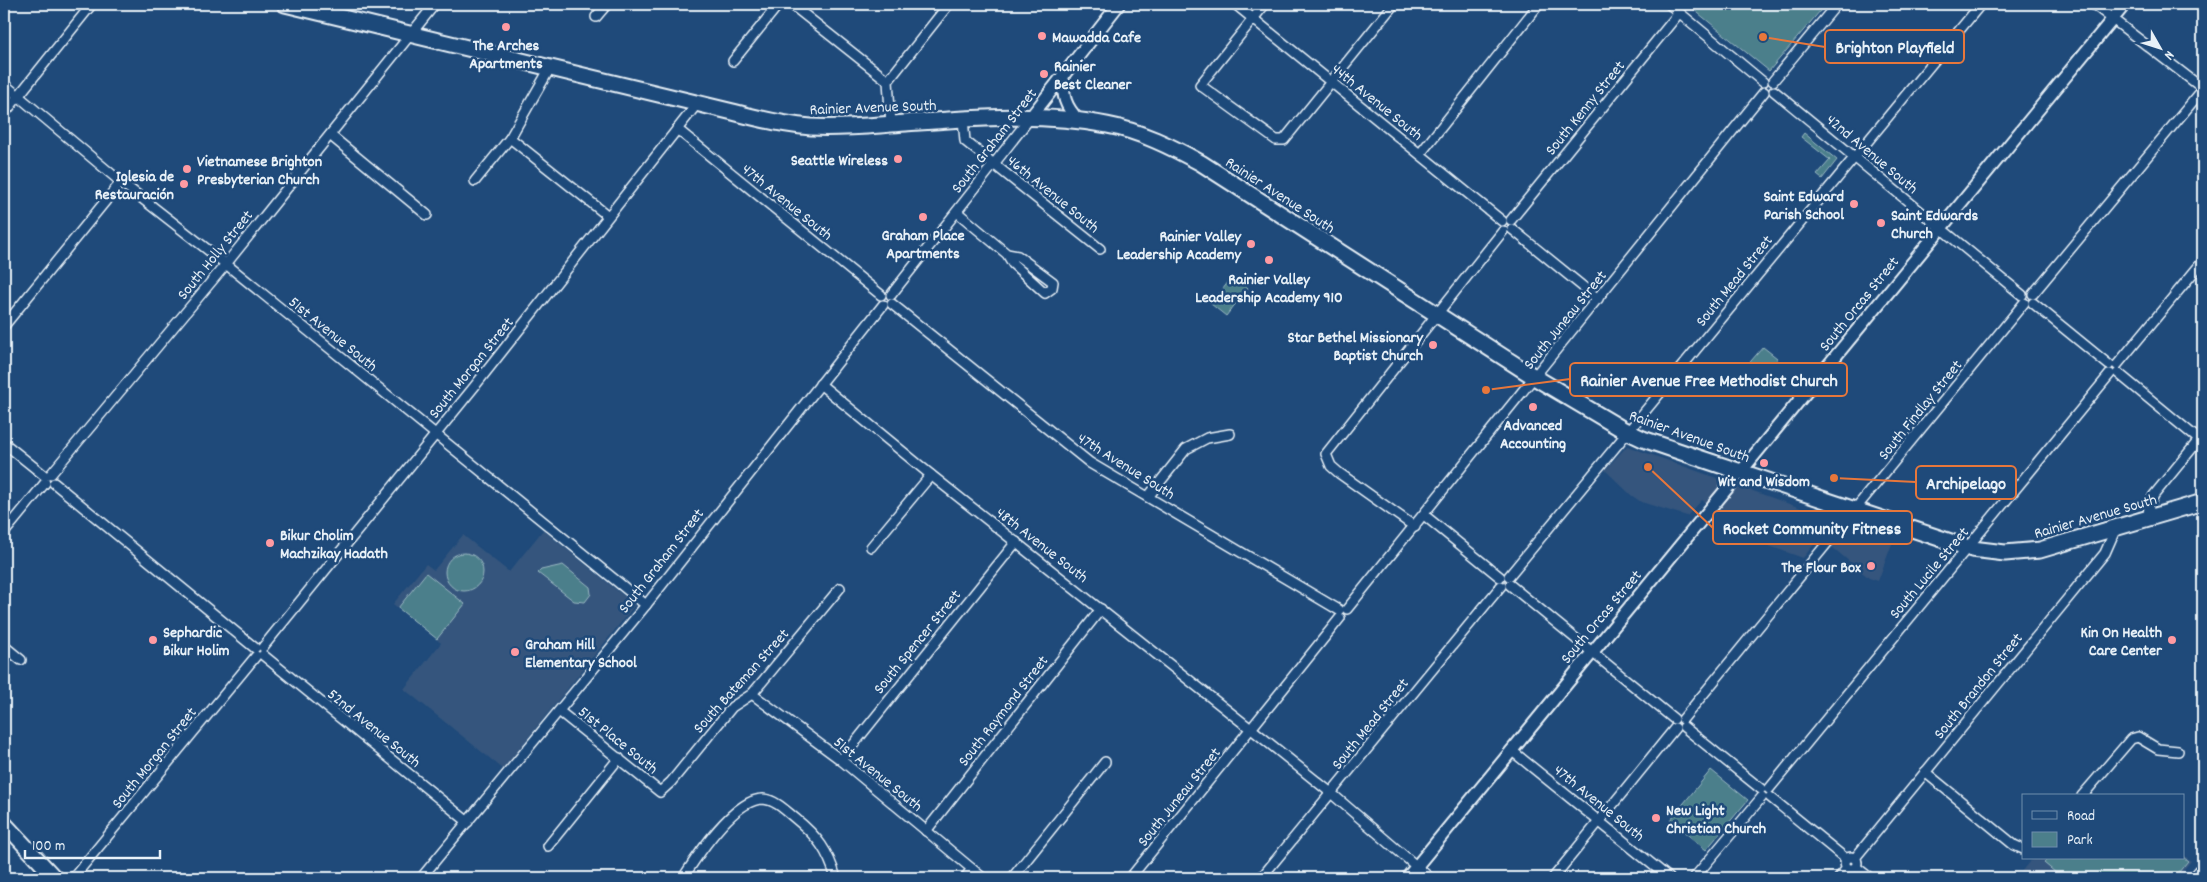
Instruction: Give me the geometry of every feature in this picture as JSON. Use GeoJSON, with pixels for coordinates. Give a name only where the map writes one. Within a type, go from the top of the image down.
{"type":"FeatureCollection","features":[{"type":"Feature","properties":{"kind":"main road","name":"Rainier Avenue South"},"geometry":{"type":"LineString","coordinates":[[285,4],[791,125],[829,127],[962,119],[1030,118],[1079,121],[1107,125],[1128,131],[1182,152],[1437,313],[1536,378],[1627,432],[1740,472],[1968,547],[1999,553],[2026,552],[2053,547],[2203,502]]}},
{"type":"Feature","properties":{"kind":"main road"},"geometry":{"type":"LineString","coordinates":[[4,823],[55,878]]}},
{"type":"Feature","properties":{"kind":"street"},"geometry":{"type":"LineString","coordinates":[[4,114],[92,4]]}},
{"type":"Feature","properties":{"kind":"street","name":"South Holly Street"},"geometry":{"type":"LineString","coordinates":[[4,533],[226,264],[434,4]]}},
{"type":"Feature","properties":{"kind":"street"},"geometry":{"type":"LineString","coordinates":[[596,17],[607,4]]}},
{"type":"Feature","properties":{"kind":"street"},"geometry":{"type":"LineString","coordinates":[[733,61],[778,4]]}},
{"type":"Feature","properties":{"kind":"street"},"geometry":{"type":"LineString","coordinates":[[791,4],[888,81]]}},
{"type":"Feature","properties":{"kind":"street"},"geometry":{"type":"LineString","coordinates":[[891,124],[888,81],[950,4]]}},
{"type":"Feature","properties":{"kind":"street","name":"South Graham Street"},"geometry":{"type":"LineString","coordinates":[[421,878],[646,604],[957,212],[1119,4]]}},
{"type":"Feature","properties":{"kind":"street","name":"44th Avenue South"},"geometry":{"type":"LineString","coordinates":[[1235,4],[1598,299]]}},
{"type":"Feature","properties":{"kind":"street"},"geometry":{"type":"LineString","coordinates":[[1265,4],[1200,85],[1276,140],[1284,140],[1394,4]]}},
{"type":"Feature","properties":{"kind":"street"},"geometry":{"type":"LineString","coordinates":[[1420,154],[1539,4]]}},
{"type":"Feature","properties":{"kind":"street"},"geometry":{"type":"LineString","coordinates":[[1669,4],[1763,82]]}},
{"type":"Feature","properties":{"kind":"street"},"geometry":{"type":"LineString","coordinates":[[1773,81],[1838,4]]}},
{"type":"Feature","properties":{"kind":"street","name":"South Mead Street"},"geometry":{"type":"LineString","coordinates":[[1260,878],[1981,4]]}},
{"type":"Feature","properties":{"kind":"street"},"geometry":{"type":"LineString","coordinates":[[2093,4],[2201,89]]}},
{"type":"Feature","properties":{"kind":"street","name":"South Orcas Street"},"geometry":{"type":"LineString","coordinates":[[1407,878],[2125,4]]}},
{"type":"Feature","properties":{"kind":"street","name":"South Kenny Street"},"geometry":{"type":"LineString","coordinates":[[1415,526],[1331,466],[1326,454],[1344,429],[1344,425],[1350,418],[1355,416],[1679,13]]}},
{"type":"Feature","properties":{"kind":"street"},"geometry":{"type":"LineString","coordinates":[[476,181],[510,138],[550,68]]}},
{"type":"Feature","properties":{"kind":"street"},"geometry":{"type":"LineString","coordinates":[[1064,75],[1064,100],[1070,112],[1079,121]]}},
{"type":"Feature","properties":{"kind":"street"},"geometry":{"type":"LineString","coordinates":[[1763,82],[1767,80],[1773,81]]}},
{"type":"Feature","properties":{"kind":"street"},"geometry":{"type":"LineString","coordinates":[[1763,82],[1764,92],[1770,93],[1774,91],[1776,86],[1773,81]]}},
{"type":"Feature","properties":{"kind":"street","name":"51st Avenue South"},"geometry":{"type":"LineString","coordinates":[[4,84],[121,182],[226,264],[646,604]]}},
{"type":"Feature","properties":{"kind":"street","name":"South Findlay Street"},"geometry":{"type":"LineString","coordinates":[[1553,878],[2201,89]]}},
{"type":"Feature","properties":{"kind":"street","name":"42nd Avenue South"},"geometry":{"type":"LineString","coordinates":[[1774,91],[2202,440]]}},
{"type":"Feature","properties":{"kind":"street","name":"South Juneau Street"},"geometry":{"type":"LineString","coordinates":[[1130,878],[1251,729],[1342,612],[1536,378],[1764,92]]}},
{"type":"Feature","properties":{"kind":"street","name":"South Morgan Street"},"geometry":{"type":"LineString","coordinates":[[73,878],[545,298],[697,104]]}},
{"type":"Feature","properties":{"kind":"street","name":"46th Avenue South"},"geometry":{"type":"LineString","coordinates":[[962,119],[965,141],[1100,249]]}},
{"type":"Feature","properties":{"kind":"street","name":"47th Avenue South"},"geometry":{"type":"LineString","coordinates":[[677,130],[1088,461],[1342,612]]}},
{"type":"Feature","properties":{"kind":"street"},"geometry":{"type":"LineString","coordinates":[[330,135],[427,215]]}},
{"type":"Feature","properties":{"kind":"street"},"geometry":{"type":"LineString","coordinates":[[510,138],[608,216]]}},
{"type":"Feature","properties":{"kind":"street"},"geometry":{"type":"LineString","coordinates":[[4,326],[121,182]]}},
{"type":"Feature","properties":{"kind":"street"},"geometry":{"type":"LineString","coordinates":[[957,212],[1007,254],[1013,264],[1045,293],[1052,288],[1053,282],[1018,256],[1007,254]]}},
{"type":"Feature","properties":{"kind":"street","name":"South Lucile Street"},"geometry":{"type":"LineString","coordinates":[[1694,878],[2203,261]]}},
{"type":"Feature","properties":{"kind":"street","name":"48th Avenue South"},"geometry":{"type":"LineString","coordinates":[[820,384],[1331,793],[1430,878]]}},
{"type":"Feature","properties":{"kind":"street"},"geometry":{"type":"LineString","coordinates":[[1148,497],[1186,449],[1207,438],[1230,434]]}},
{"type":"Feature","properties":{"kind":"street"},"geometry":{"type":"LineString","coordinates":[[2148,518],[2149,505],[2154,495],[2202,440]]}},
{"type":"Feature","properties":{"kind":"street","name":"52nd Avenue South"},"geometry":{"type":"LineString","coordinates":[[4,443],[468,822]]}},
{"type":"Feature","properties":{"kind":"street"},"geometry":{"type":"LineString","coordinates":[[871,547],[931,474]]}},
{"type":"Feature","properties":{"kind":"street"},"geometry":{"type":"LineString","coordinates":[[1424,515],[1870,878]]}},
{"type":"Feature","properties":{"kind":"street","name":"South Brandon Street"},"geometry":{"type":"LineString","coordinates":[[1839,878],[2105,553],[2116,528]]}},
{"type":"Feature","properties":{"kind":"street","name":"South Spencer Street"},"geometry":{"type":"LineString","coordinates":[[840,760],[1016,542]]}},
{"type":"Feature","properties":{"kind":"street","name":"South Bateman Street"},"geometry":{"type":"LineString","coordinates":[[660,792],[671,782],[732,707],[752,694],[840,588]]}},
{"type":"Feature","properties":{"kind":"street","name":"South Raymond Street"},"geometry":{"type":"LineString","coordinates":[[926,831],[1101,609]]}},
{"type":"Feature","properties":{"kind":"street"},"geometry":{"type":"LineString","coordinates":[[4,646],[21,660]]}},
{"type":"Feature","properties":{"kind":"street","name":"51st Avenue South"},"geometry":{"type":"LineString","coordinates":[[752,694],[840,760],[983,878]]}},
{"type":"Feature","properties":{"kind":"street","name":"51st Place South"},"geometry":{"type":"LineString","coordinates":[[559,711],[660,792]]}},
{"type":"Feature","properties":{"kind":"street"},"geometry":{"type":"LineString","coordinates":[[2084,794],[2126,742],[2138,737],[2158,750],[2178,751]]}},
{"type":"Feature","properties":{"kind":"street","name":"47th Avenue South"},"geometry":{"type":"LineString","coordinates":[[1511,750],[1669,878]]}},
{"type":"Feature","properties":{"kind":"street"},"geometry":{"type":"LineString","coordinates":[[548,846],[619,758]]}},
{"type":"Feature","properties":{"kind":"street"},"geometry":{"type":"LineString","coordinates":[[1012,878],[1105,762]]}},
{"type":"Feature","properties":{"kind":"street"},"geometry":{"type":"LineString","coordinates":[[1925,772],[2022,848]]}},
{"type":"Feature","properties":{"kind":"street"},"geometry":{"type":"LineString","coordinates":[[683,878],[726,820],[745,805],[764,799],[776,802],[805,826],[825,848],[836,878]]}},
{"type":"Feature","properties":{"kind":"street"},"geometry":{"type":"LineString","coordinates":[[2193,878],[2203,866]]}},
{"type":"Feature","properties":{"kind":"street"},"geometry":{"type":"LineString","coordinates":[[965,878],[972,870]]}},
{"type":"Feature","properties":{"kind":"shaded area"},"geometry":{"type":"Polygon","coordinates":[[[1627,446],[1893,541],[1878,581],[1869,578],[1820,537],[1803,558],[1755,541],[1702,500],[1687,516],[1641,502],[1605,470],[1627,446]]]}},
{"type":"Feature","properties":{"kind":"shaded area","name":"Graham Hill Elementary School"},"geometry":{"type":"Polygon","coordinates":[[[543,530],[635,605],[503,769],[404,689],[441,643],[393,604],[426,564],[434,570],[463,535],[509,572],[543,530]]]}},
{"type":"Feature","properties":{"kind":"shaded area"},"geometry":{"type":"Polygon","coordinates":[[[2184,856],[2191,861],[2177,878],[2016,878],[2030,861],[2184,860],[2184,856]]]}},
{"type":"Feature","properties":{"kind":"green space"},"geometry":{"type":"Polygon","coordinates":[[[1687,4],[1826,4],[1769,71],[1687,4]]]}},
{"type":"Feature","properties":{"kind":"green space"},"geometry":{"type":"Polygon","coordinates":[[[1804,133],[1837,160],[1822,179],[1817,175],[1830,160],[1801,137],[1804,133]]]}},
{"type":"Feature","properties":{"kind":"green space"},"geometry":{"type":"Polygon","coordinates":[[[1233,276],[1248,288],[1226,316],[1211,304],[1233,276]]]}},
{"type":"Feature","properties":{"kind":"green space"},"geometry":{"type":"Polygon","coordinates":[[[1763,347],[1777,358],[1777,365],[1763,382],[1745,368],[1763,347]]]}},
{"type":"Feature","properties":{"kind":"green space"},"geometry":{"type":"Polygon","coordinates":[[[464,553],[478,558],[483,572],[478,586],[464,591],[450,586],[445,572],[450,558],[464,553]]]}},
{"type":"Feature","properties":{"kind":"green space"},"geometry":{"type":"Polygon","coordinates":[[[563,565],[590,587],[591,594],[585,602],[574,601],[538,573],[541,570],[563,565]]]}},
{"type":"Feature","properties":{"kind":"green space"},"geometry":{"type":"Polygon","coordinates":[[[426,573],[465,604],[437,639],[398,608],[426,573]]]}},
{"type":"Feature","properties":{"kind":"green space"},"geometry":{"type":"Polygon","coordinates":[[[1711,770],[1748,800],[1706,850],[1670,820],[1711,770]]]}},
{"type":"Feature","properties":{"kind":"green space"},"geometry":{"type":"Polygon","coordinates":[[[2184,858],[2188,861],[2174,878],[2062,878],[2044,863],[2046,860],[2184,860],[2184,858]]]}},
{"type":"Feature","properties":{"kind":"place","name":"The Arches Apartments"},"geometry":{"type":"Point","coordinates":[506,27]}},
{"type":"Feature","properties":{"kind":"place","name":"Mawadda Cafe"},"geometry":{"type":"Point","coordinates":[1042,36]}},
{"type":"Feature","properties":{"kind":"place","name":"Brighton Playfield"},"geometry":{"type":"Point","coordinates":[1763,37]}},
{"type":"Feature","properties":{"kind":"place","name":"Rainier Best Cleaner"},"geometry":{"type":"Point","coordinates":[1044,74]}},
{"type":"Feature","properties":{"kind":"place","name":"Seattle Wireless"},"geometry":{"type":"Point","coordinates":[898,159]}},
{"type":"Feature","properties":{"kind":"place","name":"Vietnamese Brighton Presbyterian Church"},"geometry":{"type":"Point","coordinates":[187,169]}},
{"type":"Feature","properties":{"kind":"place","name":"Iglesia de Restauración"},"geometry":{"type":"Point","coordinates":[184,184]}},
{"type":"Feature","properties":{"kind":"place","name":"Saint Edward Parish School"},"geometry":{"type":"Point","coordinates":[1854,204]}},
{"type":"Feature","properties":{"kind":"place","name":"Graham Place Apartments"},"geometry":{"type":"Point","coordinates":[923,217]}},
{"type":"Feature","properties":{"kind":"place","name":"Saint Edwards Church"},"geometry":{"type":"Point","coordinates":[1881,223]}},
{"type":"Feature","properties":{"kind":"place","name":"Rainier Valley Leadership Academy"},"geometry":{"type":"Point","coordinates":[1251,244]}},
{"type":"Feature","properties":{"kind":"place","name":"Rainier Valley Leadership Academy 910"},"geometry":{"type":"Point","coordinates":[1269,260]}},
{"type":"Feature","properties":{"kind":"place","name":"Star Bethel Missionary Baptist Church"},"geometry":{"type":"Point","coordinates":[1433,345]}},
{"type":"Feature","properties":{"kind":"place","name":"Rainier Avenue Free Methodist Church"},"geometry":{"type":"Point","coordinates":[1486,390]}},
{"type":"Feature","properties":{"kind":"place","name":"Advanced Accounting"},"geometry":{"type":"Point","coordinates":[1533,407]}},
{"type":"Feature","properties":{"kind":"place","name":"Wit and Wisdom"},"geometry":{"type":"Point","coordinates":[1764,463]}},
{"type":"Feature","properties":{"kind":"place","name":"Rocket Community Fitness"},"geometry":{"type":"Point","coordinates":[1648,467]}},
{"type":"Feature","properties":{"kind":"place","name":"Archipelago"},"geometry":{"type":"Point","coordinates":[1834,478]}},
{"type":"Feature","properties":{"kind":"place","name":"Bikur Cholim Machzikay Hadath"},"geometry":{"type":"Point","coordinates":[270,543]}},
{"type":"Feature","properties":{"kind":"place","name":"The Flour Box"},"geometry":{"type":"Point","coordinates":[1871,566]}},
{"type":"Feature","properties":{"kind":"place","name":"Sephardic Bikur Holim"},"geometry":{"type":"Point","coordinates":[153,640]}},
{"type":"Feature","properties":{"kind":"place","name":"Kin On Health Care Center"},"geometry":{"type":"Point","coordinates":[2172,640]}},
{"type":"Feature","properties":{"kind":"place","name":"Graham Hill Elementary School"},"geometry":{"type":"Point","coordinates":[515,652]}},
{"type":"Feature","properties":{"kind":"place","name":"New Light Christian Church"},"geometry":{"type":"Point","coordinates":[1656,818]}}]}
